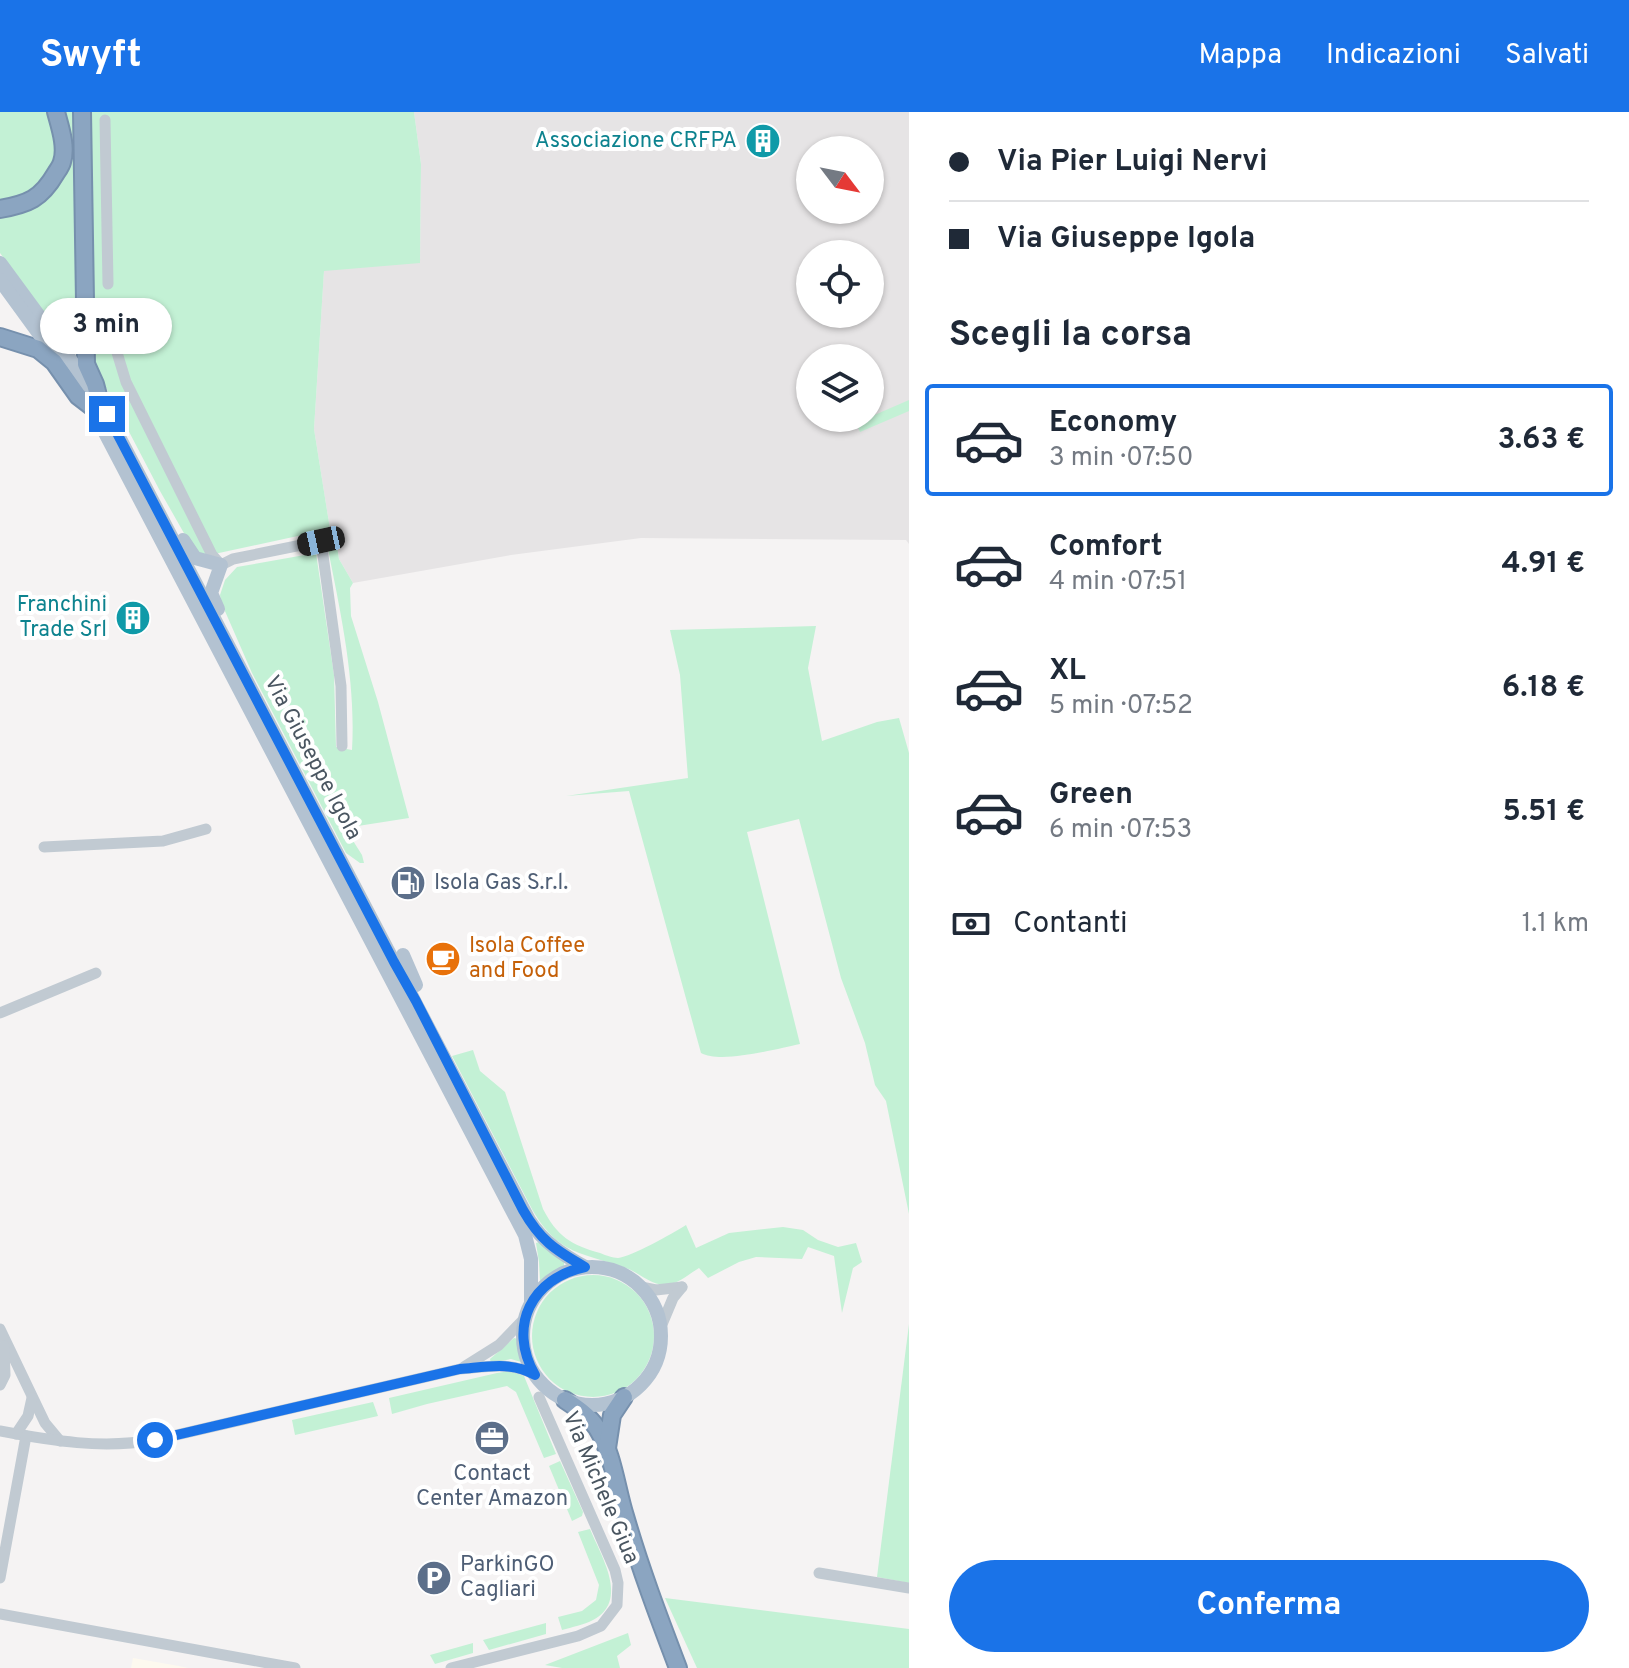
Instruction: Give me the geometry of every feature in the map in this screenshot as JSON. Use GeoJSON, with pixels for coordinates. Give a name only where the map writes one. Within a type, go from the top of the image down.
{"type":"FeatureCollection","features":[{"type":"Feature","properties":{"kind":"highway"},"geometry":{"type":"LineString","coordinates":[[0,209],[21,206],[47,188],[62,162],[62,138],[56,112]]}},
{"type":"Feature","properties":{"kind":"highway"},"geometry":{"type":"LineString","coordinates":[[0,337],[38,349],[54,362],[78,396],[95,402],[95,384],[86,364],[82,112]]}},
{"type":"Feature","properties":{"kind":"highway"},"geometry":{"type":"LineString","coordinates":[[607,1450],[612,1415],[624,1397]]}},
{"type":"Feature","properties":{"kind":"highway"},"geometry":{"type":"LineString","coordinates":[[565,1400],[595,1425],[607,1450],[634,1545],[678,1668]]}},
{"type":"Feature","properties":{"kind":"main road","name":"Via Giuseppe Igola"},"geometry":{"type":"LineString","coordinates":[[0,263],[95,402],[168,530],[534,1228],[551,1246],[585,1267]]}},
{"type":"Feature","properties":{"kind":"main road","name":"Via Giuseppe Igola"},"geometry":{"type":"LineString","coordinates":[[0,280],[95,402],[525,1235],[531,1259],[528,1310]]}},
{"type":"Feature","properties":{"kind":"main road"},"geometry":{"type":"LineString","coordinates":[[168,530],[178,533],[195,558],[221,565],[211,593],[227,629],[228,643]]}},
{"type":"Feature","properties":{"kind":"main road"},"geometry":{"type":"LineString","coordinates":[[403,955],[418,988],[416,1001]]}},
{"type":"Feature","properties":{"kind":"main road"},"geometry":{"type":"LineString","coordinates":[[585,1267],[615,1271],[641,1287],[657,1313],[660,1329],[653,1368],[636,1389],[624,1397],[589,1405],[565,1400],[548,1389],[529,1364],[523,1341],[528,1310],[548,1282],[585,1267]]}},
{"type":"Feature","properties":{"kind":"street"},"geometry":{"type":"LineString","coordinates":[[105,120],[108,284]]}},
{"type":"Feature","properties":{"kind":"street"},"geometry":{"type":"LineString","coordinates":[[115,346],[132,395],[212,555],[221,565],[233,559],[321,541],[337,542]]}},
{"type":"Feature","properties":{"kind":"street"},"geometry":{"type":"LineString","coordinates":[[321,541],[341,686],[342,746]]}},
{"type":"Feature","properties":{"kind":"street"},"geometry":{"type":"LineString","coordinates":[[44,847],[163,841],[206,829]]}},
{"type":"Feature","properties":{"kind":"street"},"geometry":{"type":"LineString","coordinates":[[0,1013],[96,973]]}},
{"type":"Feature","properties":{"kind":"street"},"geometry":{"type":"LineString","coordinates":[[641,1287],[656,1290],[682,1287],[673,1298],[660,1329]]}},
{"type":"Feature","properties":{"kind":"street"},"geometry":{"type":"LineString","coordinates":[[460,1369],[499,1345],[528,1310]]}},
{"type":"Feature","properties":{"kind":"street"},"geometry":{"type":"LineString","coordinates":[[2,1333],[45,1423],[60,1441]]}},
{"type":"Feature","properties":{"kind":"street"},"geometry":{"type":"LineString","coordinates":[[0,1385],[5,1375],[6,1360],[2,1333]]}},
{"type":"Feature","properties":{"kind":"street"},"geometry":{"type":"LineString","coordinates":[[0,1431],[60,1441],[127,1445],[460,1369],[508,1365],[535,1375]]}},
{"type":"Feature","properties":{"kind":"street","name":"Via Michele Giua"},"geometry":{"type":"LineString","coordinates":[[451,1668],[578,1636],[604,1624],[617,1605],[615,1570],[539,1397]]}},
{"type":"Feature","properties":{"kind":"street"},"geometry":{"type":"LineString","coordinates":[[0,1578],[21,1435],[32,1398]]}},
{"type":"Feature","properties":{"kind":"street"},"geometry":{"type":"LineString","coordinates":[[819,1573],[909,1588]]}},
{"type":"Feature","properties":{"kind":"street"},"geometry":{"type":"LineString","coordinates":[[0,1614],[295,1668]]}},
{"type":"Feature","properties":{"kind":"shaded area"},"geometry":{"type":"Polygon","coordinates":[[[414,112],[909,112],[909,544],[906,540],[641,538],[511,555],[353,583],[339,559],[336,535],[330,529],[314,429],[324,270],[420,262],[421,164],[414,112]]]}},
{"type":"Feature","properties":{"kind":"shaded area"},"geometry":{"type":"Polygon","coordinates":[[[133,1658],[179,1666],[188,1668],[131,1668],[133,1658]]]}},
{"type":"Feature","properties":{"kind":"green space"},"geometry":{"type":"Polygon","coordinates":[[[0,112],[51,112],[58,155],[44,186],[0,206],[0,112]]]}},
{"type":"Feature","properties":{"kind":"green space"},"geometry":{"type":"Polygon","coordinates":[[[62,112],[78,112],[81,357],[77,356],[0,253],[0,216],[24,213],[38,205],[54,191],[64,172],[62,112]]]}},
{"type":"Feature","properties":{"kind":"green space"},"geometry":{"type":"Polygon","coordinates":[[[87,112],[414,112],[421,164],[420,263],[324,271],[314,429],[330,529],[205,556],[193,549],[91,359],[87,112]]]}},
{"type":"Feature","properties":{"kind":"green space"},"geometry":{"type":"Polygon","coordinates":[[[909,400],[909,411],[884,422],[884,411],[909,400]]]}},
{"type":"Feature","properties":{"kind":"green space"},"geometry":{"type":"Polygon","coordinates":[[[337,546],[339,559],[353,583],[350,588],[351,616],[409,818],[345,828],[364,863],[346,853],[252,673],[220,595],[225,580],[237,567],[316,553],[334,675],[336,747],[352,750],[350,674],[328,549],[337,546]]]}},
{"type":"Feature","properties":{"kind":"green space"},"geometry":{"type":"Polygon","coordinates":[[[816,626],[808,668],[822,741],[877,722],[899,718],[909,753],[909,1214],[886,1101],[875,1085],[865,1043],[841,978],[799,819],[747,832],[800,1044],[749,1054],[710,1056],[701,1053],[629,791],[566,796],[688,778],[680,675],[670,630],[816,626]]]}},
{"type":"Feature","properties":{"kind":"green space"},"geometry":{"type":"Polygon","coordinates":[[[473,1050],[480,1071],[505,1092],[543,1209],[566,1238],[581,1247],[618,1258],[686,1225],[696,1248],[729,1233],[783,1227],[803,1230],[818,1240],[838,1247],[856,1243],[862,1262],[853,1268],[842,1313],[834,1256],[808,1247],[802,1259],[756,1257],[708,1278],[699,1268],[666,1285],[563,1245],[543,1226],[533,1211],[452,1056],[473,1050]]]}},
{"type":"Feature","properties":{"kind":"green space"},"geometry":{"type":"Polygon","coordinates":[[[539,1242],[564,1262],[564,1268],[541,1281],[536,1243],[539,1242]]]}},
{"type":"Feature","properties":{"kind":"green space"},"geometry":{"type":"Polygon","coordinates":[[[593,1275],[616,1280],[636,1293],[649,1313],[654,1336],[649,1359],[636,1379],[616,1392],[593,1397],[570,1392],[550,1379],[537,1359],[532,1336],[537,1313],[550,1293],[570,1280],[593,1275]]]}},
{"type":"Feature","properties":{"kind":"green space"},"geometry":{"type":"Polygon","coordinates":[[[909,1324],[909,1583],[877,1577],[909,1324]]]}},
{"type":"Feature","properties":{"kind":"green space"},"geometry":{"type":"Polygon","coordinates":[[[514,1338],[518,1339],[521,1362],[511,1359],[491,1363],[490,1359],[514,1338]]]}},
{"type":"Feature","properties":{"kind":"green space"},"geometry":{"type":"Polygon","coordinates":[[[510,1371],[524,1376],[556,1454],[544,1458],[516,1392],[507,1386],[392,1414],[389,1398],[510,1371]]]}},
{"type":"Feature","properties":{"kind":"green space"},"geometry":{"type":"Polygon","coordinates":[[[373,1402],[378,1416],[295,1435],[292,1420],[373,1402]]]}},
{"type":"Feature","properties":{"kind":"green space"},"geometry":{"type":"Polygon","coordinates":[[[560,1461],[583,1512],[582,1516],[572,1521],[549,1466],[560,1461]]]}},
{"type":"Feature","properties":{"kind":"green space"},"geometry":{"type":"Polygon","coordinates":[[[590,1529],[610,1578],[610,1602],[604,1612],[593,1620],[562,1630],[558,1617],[582,1611],[596,1600],[599,1585],[578,1532],[590,1529]]]}},
{"type":"Feature","properties":{"kind":"green space"},"geometry":{"type":"Polygon","coordinates":[[[665,1598],[909,1629],[909,1668],[697,1668],[665,1598]]]}},
{"type":"Feature","properties":{"kind":"green space"},"geometry":{"type":"Polygon","coordinates":[[[546,1623],[546,1634],[489,1650],[483,1640],[546,1623]]]}},
{"type":"Feature","properties":{"kind":"green space"},"geometry":{"type":"Polygon","coordinates":[[[628,1633],[631,1645],[617,1656],[620,1668],[545,1665],[628,1633]]]}},
{"type":"Feature","properties":{"kind":"green space"},"geometry":{"type":"Polygon","coordinates":[[[473,1643],[473,1653],[435,1664],[430,1655],[473,1643]]]}},
{"type":"Feature","properties":{"kind":"place","name":"Associazione CRFPA"},"geometry":{"type":"Point","coordinates":[763,141]}},
{"type":"Feature","properties":{"kind":"place","name":"Franchini Trade Srl"},"geometry":{"type":"Point","coordinates":[133,618]}},
{"type":"Feature","properties":{"kind":"place","name":"Isola Gas S.r.l."},"geometry":{"type":"Point","coordinates":[408,883]}},
{"type":"Feature","properties":{"kind":"place","name":"Isola Coffee and Food"},"geometry":{"type":"Point","coordinates":[443,959]}},
{"type":"Feature","properties":{"kind":"place","name":"Contact Center Amazon"},"geometry":{"type":"Point","coordinates":[492,1438]}},
{"type":"Feature","properties":{"kind":"place","name":"ParkinGO Cagliari"},"geometry":{"type":"Point","coordinates":[434,1578]}},
{"type":"Feature","properties":{"kind":"route"},"geometry":{"type":"LineString","coordinates":[[107,414],[523,1210],[541,1237],[585,1267],[548,1282],[531,1303],[523,1329],[523,1341],[535,1375],[508,1365],[460,1369],[155,1440]]}}]}
